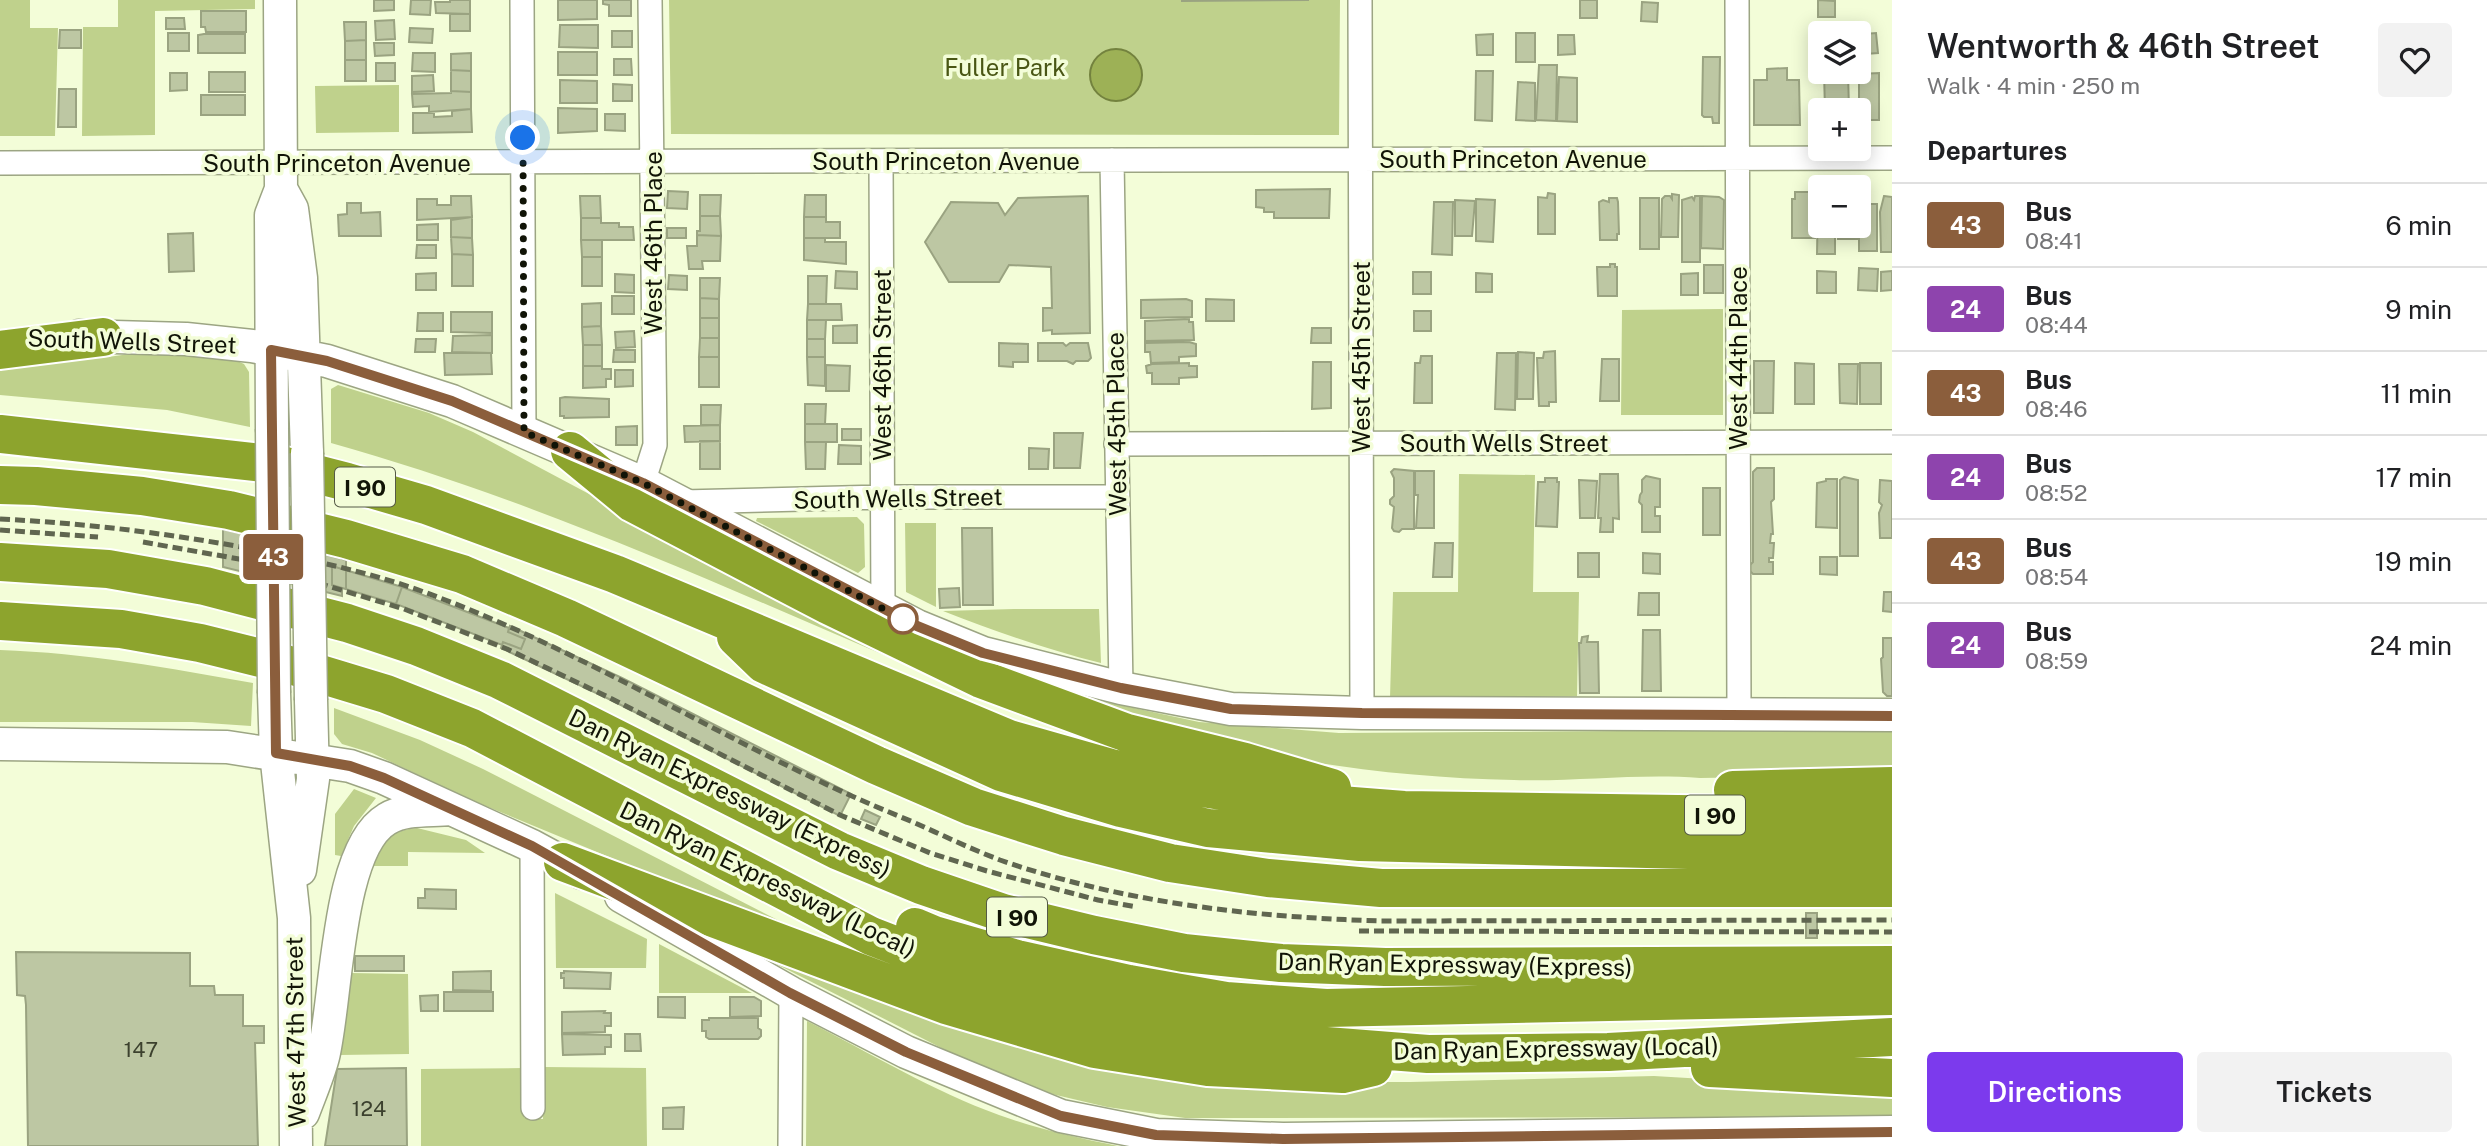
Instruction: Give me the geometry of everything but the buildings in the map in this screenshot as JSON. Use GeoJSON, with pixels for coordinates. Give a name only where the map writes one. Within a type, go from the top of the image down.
{"type":"FeatureCollection","features":[{"type":"Feature","properties":{"kind":"highway"},"geometry":{"type":"LineString","coordinates":[[0,350],[103,337]]}},
{"type":"Feature","properties":{"kind":"highway","name":"I 90"},"geometry":{"type":"LineString","coordinates":[[0,434],[281,465],[426,505],[615,574],[1009,739],[1098,764],[1203,788],[1276,800],[1404,810],[1892,817]]}},
{"type":"Feature","properties":{"kind":"highway"},"geometry":{"type":"LineString","coordinates":[[570,451],[633,503],[828,605],[981,679],[1127,733],[1245,762],[1404,810]]}},
{"type":"Feature","properties":{"kind":"highway","name":"I 90"},"geometry":{"type":"LineString","coordinates":[[0,485],[142,496],[229,510],[346,539],[462,574],[566,618],[876,765],[974,807],[1064,836],[1170,863],[1268,878],[1381,888],[1892,888]]}},
{"type":"Feature","properties":{"kind":"highway","name":"Dan Ryan Expressway (Express)"},"geometry":{"type":"LineString","coordinates":[[0,562],[108,569],[205,586],[347,623],[416,646],[512,686],[839,851],[921,885],[1003,913],[1094,935],[1184,953],[1280,963],[1385,967],[1892,965]]}},
{"type":"Feature","properties":{"kind":"highway"},"geometry":{"type":"LineString","coordinates":[[713,614],[764,664],[1001,772],[1121,808],[1208,828],[1360,842],[1892,855]]}},
{"type":"Feature","properties":{"kind":"highway","name":"Dan Ryan Expressway (Local)"},"geometry":{"type":"LineString","coordinates":[[0,621],[121,629],[200,643],[297,667],[386,694],[471,728],[871,936],[974,976],[1069,1006],[1172,1029],[1288,1043],[1428,1054],[1608,1052],[1892,1037]]}},
{"type":"Feature","properties":{"kind":"highway"},"geometry":{"type":"LineString","coordinates":[[1539,812],[1629,791],[1892,786]]}},
{"type":"Feature","properties":{"kind":"highway"},"geometry":{"type":"LineString","coordinates":[[671,833],[829,888],[934,935],[1017,959],[1129,984],[1226,1001],[1326,1007],[1892,996]]}},
{"type":"Feature","properties":{"kind":"highway"},"geometry":{"type":"LineString","coordinates":[[547,854],[946,1005],[1095,1049],[1208,1067],[1343,1074],[1428,1054]]}},
{"type":"Feature","properties":{"kind":"highway"},"geometry":{"type":"LineString","coordinates":[[1608,1052],[1683,1066],[1892,1078]]}},
{"type":"Feature","properties":{"kind":"main road","name":"West 47th Street"},"geometry":{"type":"LineString","coordinates":[[281,0],[281,176],[271,215],[274,693],[276,753],[293,918],[296,1140]]}},
{"type":"Feature","properties":{"kind":"main road","name":"West 47th Street"},"geometry":{"type":"LineString","coordinates":[[281,176],[292,209],[301,278],[312,701],[313,779],[293,918]]}},
{"type":"Feature","properties":{"kind":"main road","name":"South Wells Street"},"geometry":{"type":"LineString","coordinates":[[0,336],[186,339],[271,350],[305,356],[452,401],[643,483],[883,610],[983,653],[1121,688],[1231,709],[1362,713],[1892,716]]}},
{"type":"Feature","properties":{"kind":"main road"},"geometry":{"type":"LineString","coordinates":[[0,744],[227,747],[350,766],[384,778],[547,854],[790,993],[906,1052],[1061,1116],[1156,1135],[1283,1139],[1892,1132]]}},
{"type":"Feature","properties":{"kind":"main road"},"geometry":{"type":"LineString","coordinates":[[296,1140],[323,1058],[351,876],[364,845],[374,830],[387,818],[405,813],[451,809]]}},
{"type":"Feature","properties":{"kind":"street"},"geometry":{"type":"LineString","coordinates":[[522,0],[524,432]]}},
{"type":"Feature","properties":{"kind":"street","name":"West 46th Place"},"geometry":{"type":"LineString","coordinates":[[643,483],[655,445],[650,0]]}},
{"type":"Feature","properties":{"kind":"street","name":"West 45th Street"},"geometry":{"type":"LineString","coordinates":[[1360,0],[1362,713]]}},
{"type":"Feature","properties":{"kind":"street","name":"West 44th Place"},"geometry":{"type":"LineString","coordinates":[[1737,0],[1739,715]]}},
{"type":"Feature","properties":{"kind":"street","name":"South Princeton Avenue"},"geometry":{"type":"LineString","coordinates":[[0,163],[281,176],[523,162],[1892,158]]}},
{"type":"Feature","properties":{"kind":"street","name":"West 45th Place"},"geometry":{"type":"LineString","coordinates":[[1112,160],[1121,688]]}},
{"type":"Feature","properties":{"kind":"street","name":"West 46th Street"},"geometry":{"type":"LineString","coordinates":[[881,161],[883,610]]}},
{"type":"Feature","properties":{"kind":"street","name":"South Wells Street"},"geometry":{"type":"LineString","coordinates":[[1116,444],[1892,442]]}},
{"type":"Feature","properties":{"kind":"street","name":"South Wells Street"},"geometry":{"type":"LineString","coordinates":[[678,502],[882,497],[1117,497]]}},
{"type":"Feature","properties":{"kind":"street"},"geometry":{"type":"LineString","coordinates":[[533,1108],[547,854]]}},
{"type":"Feature","properties":{"kind":"street"},"geometry":{"type":"LineString","coordinates":[[790,993],[790,1146]]}},
{"type":"Feature","properties":{"kind":"green space"},"geometry":{"type":"Polygon","coordinates":[[[0,0],[30,0],[30,28],[58,28],[55,136],[0,136],[0,0]]]}},
{"type":"Feature","properties":{"kind":"green space"},"geometry":{"type":"Polygon","coordinates":[[[118,0],[255,0],[255,9],[155,11],[155,135],[82,136],[83,27],[118,27],[118,0]]]}},
{"type":"Feature","properties":{"kind":"green space","name":"Fuller Park"},"geometry":{"type":"Polygon","coordinates":[[[669,0],[1340,0],[1339,135],[671,134],[669,0]]]}},
{"type":"Feature","properties":{"kind":"green space"},"geometry":{"type":"Polygon","coordinates":[[[399,85],[399,132],[316,133],[315,86],[399,85]]]}},
{"type":"Feature","properties":{"kind":"green space"},"geometry":{"type":"Polygon","coordinates":[[[1723,309],[1723,415],[1621,415],[1622,310],[1723,309]]]}},
{"type":"Feature","properties":{"kind":"green space"},"geometry":{"type":"Polygon","coordinates":[[[150,351],[233,359],[244,364],[249,372],[250,427],[167,410],[0,395],[0,359],[82,353],[108,357],[150,351]]]}},
{"type":"Feature","properties":{"kind":"green space"},"geometry":{"type":"Polygon","coordinates":[[[338,385],[429,413],[473,432],[921,671],[703,577],[556,518],[407,466],[331,443],[331,389],[338,385]]]}},
{"type":"Feature","properties":{"kind":"green space"},"geometry":{"type":"Polygon","coordinates":[[[1459,474],[1535,475],[1533,592],[1579,592],[1577,696],[1390,698],[1393,592],[1458,592],[1459,474]]]}},
{"type":"Feature","properties":{"kind":"green space"},"geometry":{"type":"Polygon","coordinates":[[[857,517],[864,524],[865,567],[858,573],[756,521],[757,518],[857,517]]]}},
{"type":"Feature","properties":{"kind":"green space"},"geometry":{"type":"Polygon","coordinates":[[[905,523],[936,523],[936,607],[906,592],[905,523]]]}},
{"type":"Feature","properties":{"kind":"green space"},"geometry":{"type":"Polygon","coordinates":[[[1099,609],[1101,663],[1021,640],[943,611],[1099,609]]]}},
{"type":"Feature","properties":{"kind":"green space"},"geometry":{"type":"Polygon","coordinates":[[[0,650],[96,658],[253,683],[251,726],[192,722],[0,722],[0,650]]]}},
{"type":"Feature","properties":{"kind":"green space"},"geometry":{"type":"Polygon","coordinates":[[[1078,696],[1199,722],[1339,733],[1892,729],[1892,775],[1700,778],[1653,776],[1537,780],[1393,773],[1232,747],[1150,724],[1078,696]]]}},
{"type":"Feature","properties":{"kind":"green space"},"geometry":{"type":"Polygon","coordinates":[[[334,708],[420,740],[483,769],[846,955],[476,802],[372,753],[342,744],[334,734],[334,708]]]}},
{"type":"Feature","properties":{"kind":"green space"},"geometry":{"type":"Polygon","coordinates":[[[354,789],[376,798],[354,826],[341,856],[335,855],[335,814],[354,789]]]}},
{"type":"Feature","properties":{"kind":"green space"},"geometry":{"type":"Polygon","coordinates":[[[417,828],[466,840],[485,853],[408,852],[408,866],[370,866],[382,844],[388,839],[400,832],[417,828]]]}},
{"type":"Feature","properties":{"kind":"green space"},"geometry":{"type":"Polygon","coordinates":[[[555,893],[647,939],[646,968],[556,968],[555,893]]]}},
{"type":"Feature","properties":{"kind":"green space"},"geometry":{"type":"Polygon","coordinates":[[[692,921],[1238,1082],[1410,1082],[1654,1076],[1892,1090],[1892,1117],[1185,1118],[1107,1107],[1056,1095],[965,1060],[692,921]]]}},
{"type":"Feature","properties":{"kind":"green space"},"geometry":{"type":"Polygon","coordinates":[[[659,944],[752,993],[659,993],[659,944]]]}},
{"type":"Feature","properties":{"kind":"green space"},"geometry":{"type":"Polygon","coordinates":[[[351,973],[408,974],[409,1054],[340,1055],[351,973]]]}},
{"type":"Feature","properties":{"kind":"green space"},"geometry":{"type":"Polygon","coordinates":[[[807,1021],[974,1105],[1043,1129],[1118,1146],[806,1146],[807,1021]]]}},
{"type":"Feature","properties":{"kind":"green space"},"geometry":{"type":"Polygon","coordinates":[[[544,1067],[646,1068],[647,1146],[421,1146],[421,1069],[524,1068],[524,1118],[543,1119],[544,1067]]]}},
{"type":"Feature","properties":{"kind":"shaded area"},"geometry":{"type":"Polygon","coordinates":[[[1116,49],[1126,51],[1134,57],[1140,65],[1140,85],[1134,93],[1126,99],[1116,101],[1106,99],[1098,93],[1092,85],[1090,75],[1092,65],[1098,57],[1106,51],[1116,49]]]}},
{"type":"Feature","properties":{"kind":"railway"},"geometry":{"type":"LineString","coordinates":[[0,519],[155,533],[269,552],[358,572],[424,592],[572,656],[850,795],[1000,860],[1093,887],[1236,911],[1381,921],[1892,920]]}},
{"type":"Feature","properties":{"kind":"railway"},"geometry":{"type":"LineString","coordinates":[[0,530],[98,537]]}},
{"type":"Feature","properties":{"kind":"railway"},"geometry":{"type":"LineString","coordinates":[[143,542],[239,559],[404,609],[507,649],[840,815],[930,853],[1098,900],[1137,907]]}},
{"type":"Feature","properties":{"kind":"railway"},"geometry":{"type":"LineString","coordinates":[[1359,931],[1892,932]]}},
{"type":"Feature","properties":{"kind":"bus line","name":"43"},"geometry":{"type":"LineString","coordinates":[[1892,716],[1362,713],[1231,709],[1121,688],[983,653],[917,626],[643,483],[452,401],[327,361],[271,350],[276,753],[350,766],[384,778],[532,846],[790,993],[906,1052],[1061,1116],[1156,1135],[1283,1139],[1892,1132]]}},
{"type":"Feature","properties":{"kind":"route"},"geometry":{"type":"LineString","coordinates":[[523,138],[524,432],[643,483],[903,619]]}}]}
